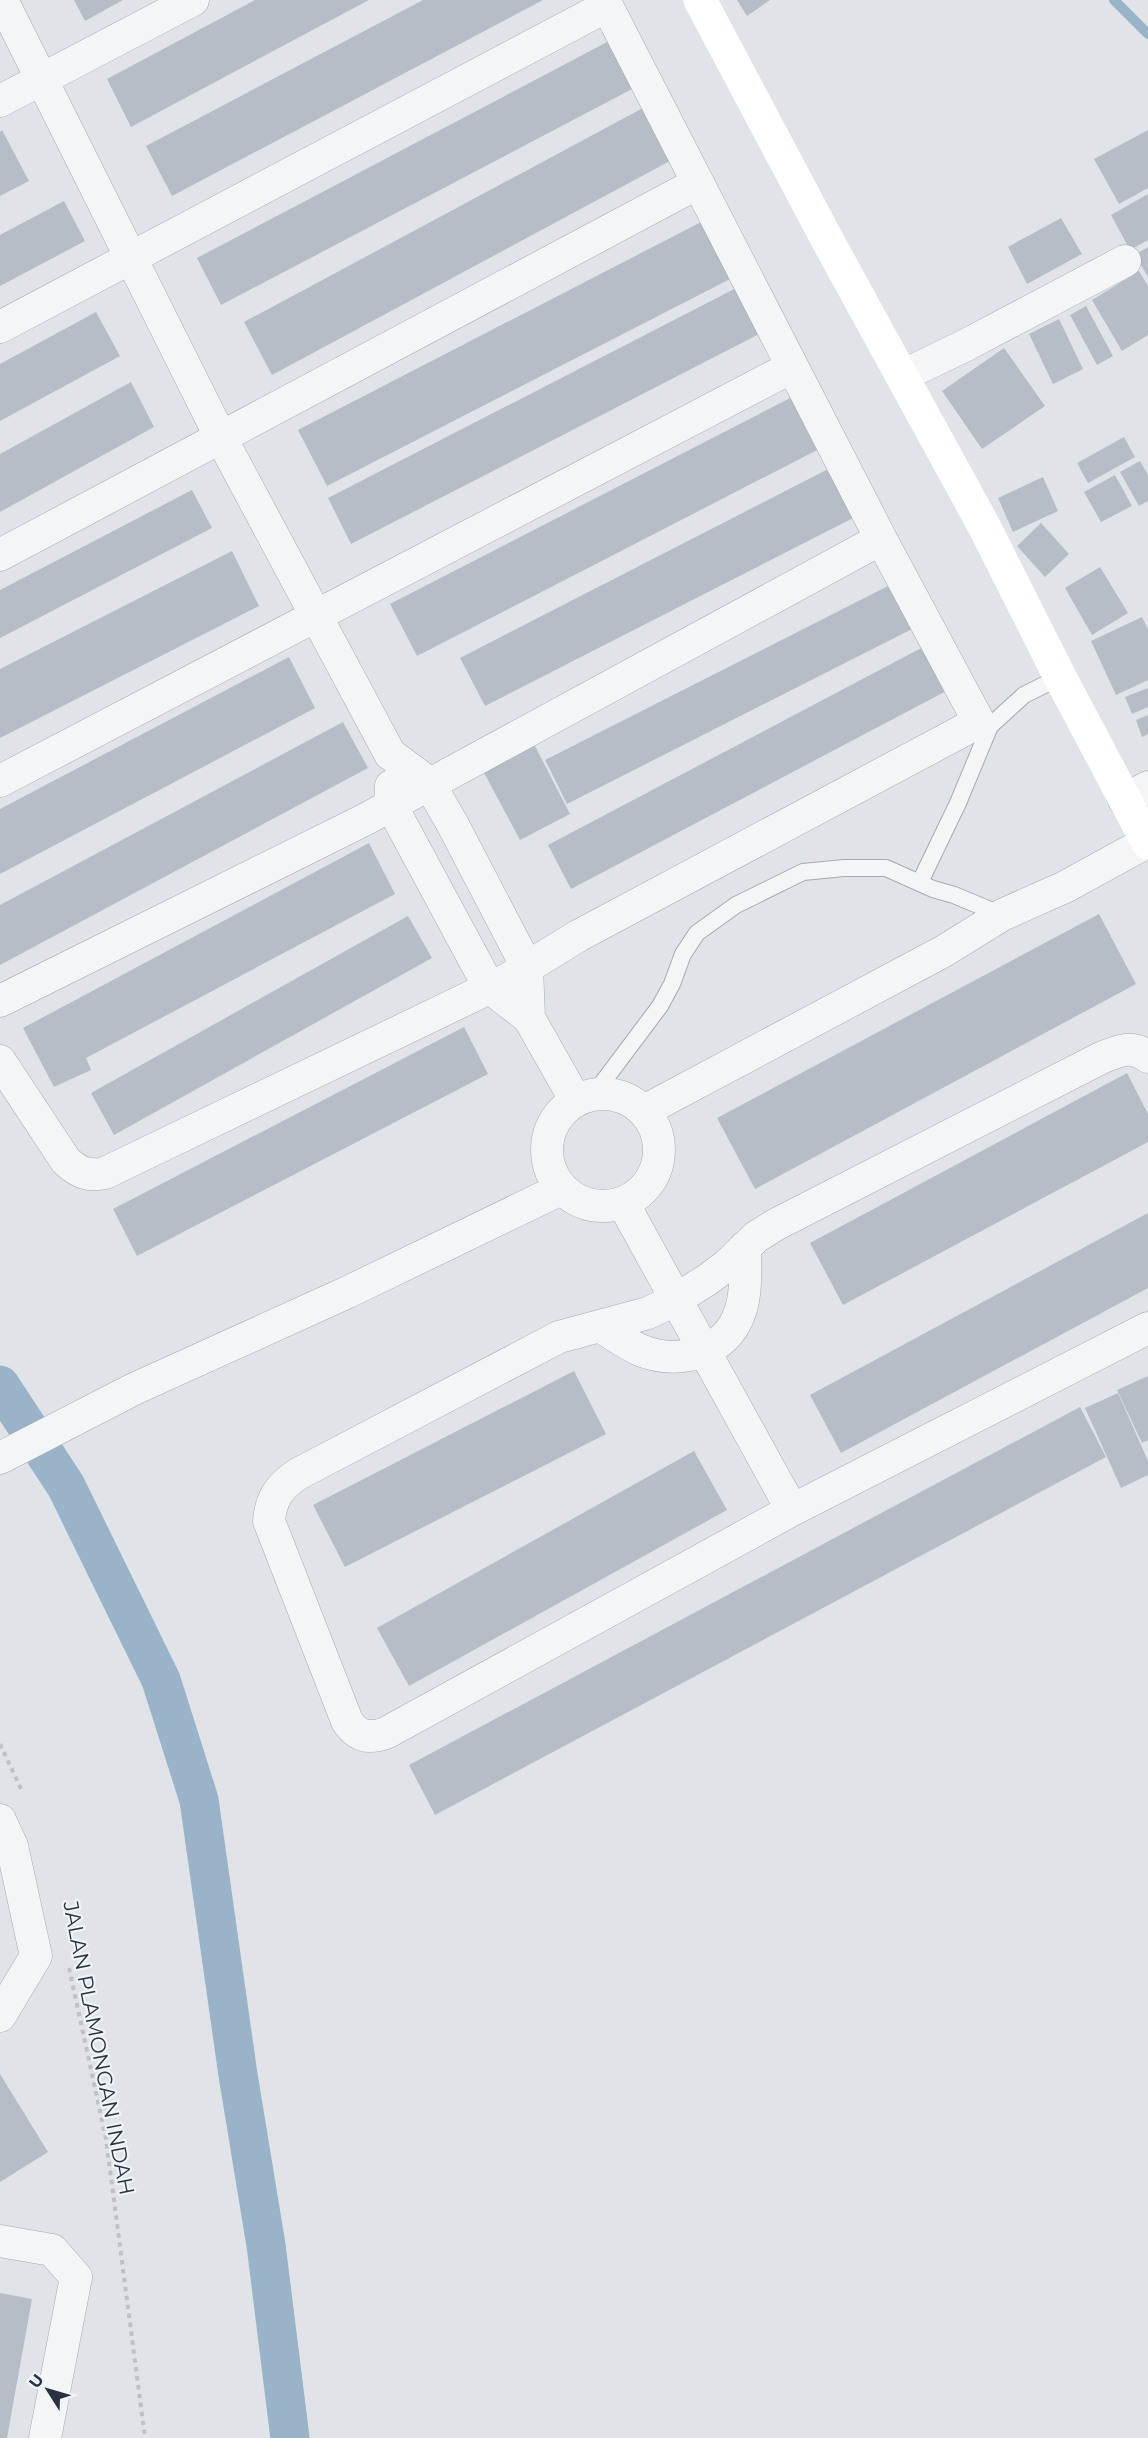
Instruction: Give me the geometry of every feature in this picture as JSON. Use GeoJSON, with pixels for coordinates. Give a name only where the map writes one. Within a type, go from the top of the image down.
{"type":"FeatureCollection","features":[{"type":"Feature","properties":{"kind":"main road"},"geometry":{"type":"LineString","coordinates":[[700,0],[984,526],[1054,680],[1136,793],[1148,843]]}},
{"type":"Feature","properties":{"kind":"street"},"geometry":{"type":"LineString","coordinates":[[2,0],[221,438],[390,754],[429,783],[527,967],[529,1018]]}},
{"type":"Feature","properties":{"kind":"street"},"geometry":{"type":"LineString","coordinates":[[0,101],[193,0]]}},
{"type":"Feature","properties":{"kind":"street"},"geometry":{"type":"LineString","coordinates":[[0,327],[605,3],[880,539],[979,722],[588,931],[489,987],[105,1173],[96,1175],[77,1171],[66,1161],[0,1061]]}},
{"type":"Feature","properties":{"kind":"street"},"geometry":{"type":"LineString","coordinates":[[0,555],[698,183]]}},
{"type":"Feature","properties":{"kind":"street"},"geometry":{"type":"LineString","coordinates":[[902,376],[1125,261]]}},
{"type":"Feature","properties":{"kind":"street"},"geometry":{"type":"LineString","coordinates":[[0,781],[792,367]]}},
{"type":"Feature","properties":{"kind":"street"},"geometry":{"type":"LineString","coordinates":[[0,1001],[392,805],[880,539]]}},
{"type":"Feature","properties":{"kind":"street"},"geometry":{"type":"LineString","coordinates":[[390,754],[392,805],[489,987],[529,1018],[585,1097]]}},
{"type":"Feature","properties":{"kind":"street"},"geometry":{"type":"LineString","coordinates":[[644,1111],[944,951],[1002,915],[1065,886],[1148,843]]}},
{"type":"Feature","properties":{"kind":"street"},"geometry":{"type":"LineString","coordinates":[[1148,1057],[1132,1049],[1120,1050],[1101,1058],[775,1225],[756,1237],[707,1280],[675,1300],[648,1313],[559,1336],[298,1474],[277,1492],[271,1504],[269,1521],[353,1730],[368,1736],[386,1733],[792,1510],[1148,1328]]}},
{"type":"Feature","properties":{"kind":"street"},"geometry":{"type":"LineString","coordinates":[[612,1094],[629,1100],[644,1111],[655,1126],[660,1144],[658,1163],[651,1180],[639,1194],[623,1203],[606,1207],[590,1205],[574,1199],[561,1189],[552,1175],[547,1158],[547,1141],[553,1125],[562,1111],[585,1097],[612,1094]]}},
{"type":"Feature","properties":{"kind":"street"},"geometry":{"type":"LineString","coordinates":[[0,1458],[134,1389],[348,1292],[561,1189]]}},
{"type":"Feature","properties":{"kind":"street"},"geometry":{"type":"LineString","coordinates":[[623,1203],[792,1510]]}},
{"type":"Feature","properties":{"kind":"street"},"geometry":{"type":"LineString","coordinates":[[600,1326],[642,1351],[670,1356],[690,1356],[704,1352],[719,1343],[729,1333],[741,1310],[745,1247]]}},
{"type":"Feature","properties":{"kind":"street"},"geometry":{"type":"LineString","coordinates":[[0,1820],[12,1845],[36,1956],[0,2016]]}},
{"type":"Feature","properties":{"kind":"street"},"geometry":{"type":"LineString","coordinates":[[0,2241],[52,2250],[76,2277],[45,2438]]}},
{"type":"Feature","properties":{"kind":"lane"},"geometry":{"type":"LineString","coordinates":[[920,882],[958,803],[990,726],[1024,695],[1054,680]]}},
{"type":"Feature","properties":{"kind":"lane"},"geometry":{"type":"LineString","coordinates":[[585,1097],[660,1006],[672,984],[683,954],[697,933],[736,904],[803,872],[844,867],[886,868],[1002,915]]}},
{"type":"Feature","properties":{"kind":"path"},"geometry":{"type":"LineString","coordinates":[[0,1744],[24,1795]]}},
{"type":"Feature","properties":{"kind":"path","name":"JALAN PLAMONGAN INDAH"},"geometry":{"type":"LineString","coordinates":[[68,1966],[106,2139],[145,2438]]}},
{"type":"Feature","properties":{"kind":"building"},"geometry":{"type":"Polygon","coordinates":[[[74,0],[123,0],[85,21],[74,0]]]}},
{"type":"Feature","properties":{"kind":"building"},"geometry":{"type":"Polygon","coordinates":[[[255,0],[369,0],[131,127],[107,79],[255,0]]]}},
{"type":"Feature","properties":{"kind":"building"},"geometry":{"type":"Polygon","coordinates":[[[423,0],[543,0],[172,196],[146,146],[423,0]]]}},
{"type":"Feature","properties":{"kind":"building"},"geometry":{"type":"Polygon","coordinates":[[[737,0],[770,0],[747,16],[737,0]]]}},
{"type":"Feature","properties":{"kind":"building"},"geometry":{"type":"Polygon","coordinates":[[[609,41],[634,88],[221,305],[197,258],[609,41]]]}},
{"type":"Feature","properties":{"kind":"building"},"geometry":{"type":"Polygon","coordinates":[[[643,108],[670,161],[272,375],[244,322],[643,108]]]}},
{"type":"Feature","properties":{"kind":"building"},"geometry":{"type":"Polygon","coordinates":[[[2,130],[29,181],[0,196],[0,132],[2,130]]]}},
{"type":"Feature","properties":{"kind":"building"},"geometry":{"type":"Polygon","coordinates":[[[1148,130],[1148,188],[1119,204],[1094,159],[1148,130]]]}},
{"type":"Feature","properties":{"kind":"building"},"geometry":{"type":"Polygon","coordinates":[[[1148,194],[1148,240],[1130,250],[1111,215],[1148,194]]]}},
{"type":"Feature","properties":{"kind":"building"},"geometry":{"type":"Polygon","coordinates":[[[64,201],[85,241],[0,286],[0,235],[64,201]]]}},
{"type":"Feature","properties":{"kind":"building"},"geometry":{"type":"Polygon","coordinates":[[[1061,218],[1082,254],[1027,284],[1008,247],[1061,218]]]}},
{"type":"Feature","properties":{"kind":"building"},"geometry":{"type":"Polygon","coordinates":[[[705,220],[734,277],[327,486],[298,430],[705,220]]]}},
{"type":"Feature","properties":{"kind":"building"},"geometry":{"type":"Polygon","coordinates":[[[1148,247],[1148,277],[1135,255],[1148,247]]]}},
{"type":"Feature","properties":{"kind":"building"},"geometry":{"type":"Polygon","coordinates":[[[1139,271],[1148,286],[1148,335],[1122,351],[1092,300],[1139,271]]]}},
{"type":"Feature","properties":{"kind":"building"},"geometry":{"type":"Polygon","coordinates":[[[740,286],[763,332],[351,544],[328,498],[740,286]]]}},
{"type":"Feature","properties":{"kind":"building"},"geometry":{"type":"Polygon","coordinates":[[[1086,306],[1113,356],[1097,365],[1070,315],[1086,306]]]}},
{"type":"Feature","properties":{"kind":"building"},"geometry":{"type":"Polygon","coordinates":[[[96,312],[120,356],[0,421],[0,364],[96,312]]]}},
{"type":"Feature","properties":{"kind":"building"},"geometry":{"type":"Polygon","coordinates":[[[1059,319],[1083,369],[1053,384],[1029,334],[1059,319]]]}},
{"type":"Feature","properties":{"kind":"building"},"geometry":{"type":"Polygon","coordinates":[[[1004,348],[1045,406],[982,449],[942,391],[1004,348]]]}},
{"type":"Feature","properties":{"kind":"building"},"geometry":{"type":"Polygon","coordinates":[[[131,382],[154,427],[0,512],[0,454],[131,382]]]}},
{"type":"Feature","properties":{"kind":"building"},"geometry":{"type":"Polygon","coordinates":[[[796,395],[823,447],[417,656],[390,604],[796,395]]]}},
{"type":"Feature","properties":{"kind":"building"},"geometry":{"type":"Polygon","coordinates":[[[1124,437],[1135,457],[1088,483],[1077,463],[1124,437]]]}},
{"type":"Feature","properties":{"kind":"building"},"geometry":{"type":"Polygon","coordinates":[[[1140,461],[1148,475],[1148,501],[1139,506],[1120,472],[1140,461]]]}},
{"type":"Feature","properties":{"kind":"building"},"geometry":{"type":"Polygon","coordinates":[[[832,467],[857,516],[485,706],[460,658],[832,467]]]}},
{"type":"Feature","properties":{"kind":"building"},"geometry":{"type":"Polygon","coordinates":[[[1115,475],[1132,506],[1101,522],[1084,492],[1115,475]]]}},
{"type":"Feature","properties":{"kind":"building"},"geometry":{"type":"Polygon","coordinates":[[[1043,477],[1058,511],[1013,532],[998,498],[1043,477]]]}},
{"type":"Feature","properties":{"kind":"building"},"geometry":{"type":"Polygon","coordinates":[[[192,490],[212,528],[0,638],[0,590],[192,490]]]}},
{"type":"Feature","properties":{"kind":"building"},"geometry":{"type":"Polygon","coordinates":[[[1041,523],[1069,554],[1045,577],[1017,546],[1041,523]]]}},
{"type":"Feature","properties":{"kind":"building"},"geometry":{"type":"Polygon","coordinates":[[[232,551],[259,606],[0,738],[0,669],[232,551]]]}},
{"type":"Feature","properties":{"kind":"building"},"geometry":{"type":"Polygon","coordinates":[[[1100,567],[1128,613],[1092,635],[1065,588],[1100,567]]]}},
{"type":"Feature","properties":{"kind":"building"},"geometry":{"type":"Polygon","coordinates":[[[894,583],[916,627],[567,804],[545,760],[894,583]]]}},
{"type":"Feature","properties":{"kind":"building"},"geometry":{"type":"Polygon","coordinates":[[[1142,617],[1148,629],[1148,680],[1116,695],[1091,641],[1142,617]]]}},
{"type":"Feature","properties":{"kind":"building"},"geometry":{"type":"Polygon","coordinates":[[[927,645],[950,689],[571,889],[548,845],[927,645]]]}},
{"type":"Feature","properties":{"kind":"building"},"geometry":{"type":"Polygon","coordinates":[[[289,657],[315,708],[0,874],[0,809],[289,657]]]}},
{"type":"Feature","properties":{"kind":"building"},"geometry":{"type":"Polygon","coordinates":[[[1148,688],[1148,707],[1132,714],[1125,697],[1148,688]]]}},
{"type":"Feature","properties":{"kind":"building"},"geometry":{"type":"Polygon","coordinates":[[[1148,715],[1148,734],[1142,737],[1136,720],[1148,715]]]}},
{"type":"Feature","properties":{"kind":"building"},"geometry":{"type":"Polygon","coordinates":[[[343,722],[368,768],[0,965],[0,905],[343,722]]]}},
{"type":"Feature","properties":{"kind":"building"},"geometry":{"type":"Polygon","coordinates":[[[533,742],[570,814],[520,840],[482,769],[533,742]]]}},
{"type":"Feature","properties":{"kind":"building"},"geometry":{"type":"Polygon","coordinates":[[[369,843],[395,894],[86,1058],[91,1070],[54,1087],[23,1028],[369,843]]]}},
{"type":"Feature","properties":{"kind":"building"},"geometry":{"type":"Polygon","coordinates":[[[1099,914],[1136,984],[755,1189],[717,1118],[1099,914]]]}},
{"type":"Feature","properties":{"kind":"building"},"geometry":{"type":"Polygon","coordinates":[[[408,916],[432,958],[114,1135],[91,1093],[408,916]]]}},
{"type":"Feature","properties":{"kind":"building"},"geometry":{"type":"Polygon","coordinates":[[[464,1027],[488,1074],[137,1256],[113,1209],[464,1027]]]}},
{"type":"Feature","properties":{"kind":"building"},"geometry":{"type":"Polygon","coordinates":[[[1127,1073],[1148,1114],[1148,1142],[843,1305],[810,1243],[1127,1073]]]}},
{"type":"Feature","properties":{"kind":"building"},"geometry":{"type":"Polygon","coordinates":[[[1148,1213],[1148,1288],[841,1453],[810,1395],[1148,1213]]]}},
{"type":"Feature","properties":{"kind":"building"},"geometry":{"type":"Polygon","coordinates":[[[574,1371],[606,1434],[345,1567],[313,1505],[574,1371]]]}},
{"type":"Feature","properties":{"kind":"building"},"geometry":{"type":"Polygon","coordinates":[[[1148,1376],[1148,1440],[1142,1443],[1117,1390],[1148,1376]]]}},
{"type":"Feature","properties":{"kind":"building"},"geometry":{"type":"Polygon","coordinates":[[[1118,1393],[1148,1461],[1148,1475],[1121,1488],[1085,1408],[1118,1393]]]}},
{"type":"Feature","properties":{"kind":"building"},"geometry":{"type":"Polygon","coordinates":[[[1080,1407],[1106,1457],[435,1815],[409,1765],[1080,1407]]]}},
{"type":"Feature","properties":{"kind":"building"},"geometry":{"type":"Polygon","coordinates":[[[694,1451],[727,1510],[409,1686],[377,1628],[694,1451]]]}},
{"type":"Feature","properties":{"kind":"building"},"geometry":{"type":"Polygon","coordinates":[[[0,2074],[48,2152],[0,2182],[0,2074]]]}},
{"type":"Feature","properties":{"kind":"building"},"geometry":{"type":"Polygon","coordinates":[[[0,2293],[32,2299],[7,2438],[0,2438],[0,2293]]]}},
{"type":"Feature","properties":{"kind":"waterway"},"geometry":{"type":"LineString","coordinates":[[1114,0],[1148,34]]}},
{"type":"Feature","properties":{"kind":"waterway"},"geometry":{"type":"LineString","coordinates":[[0,1385],[66,1486],[161,1680],[199,1800],[238,2075],[266,2245],[290,2438]]}}]}
